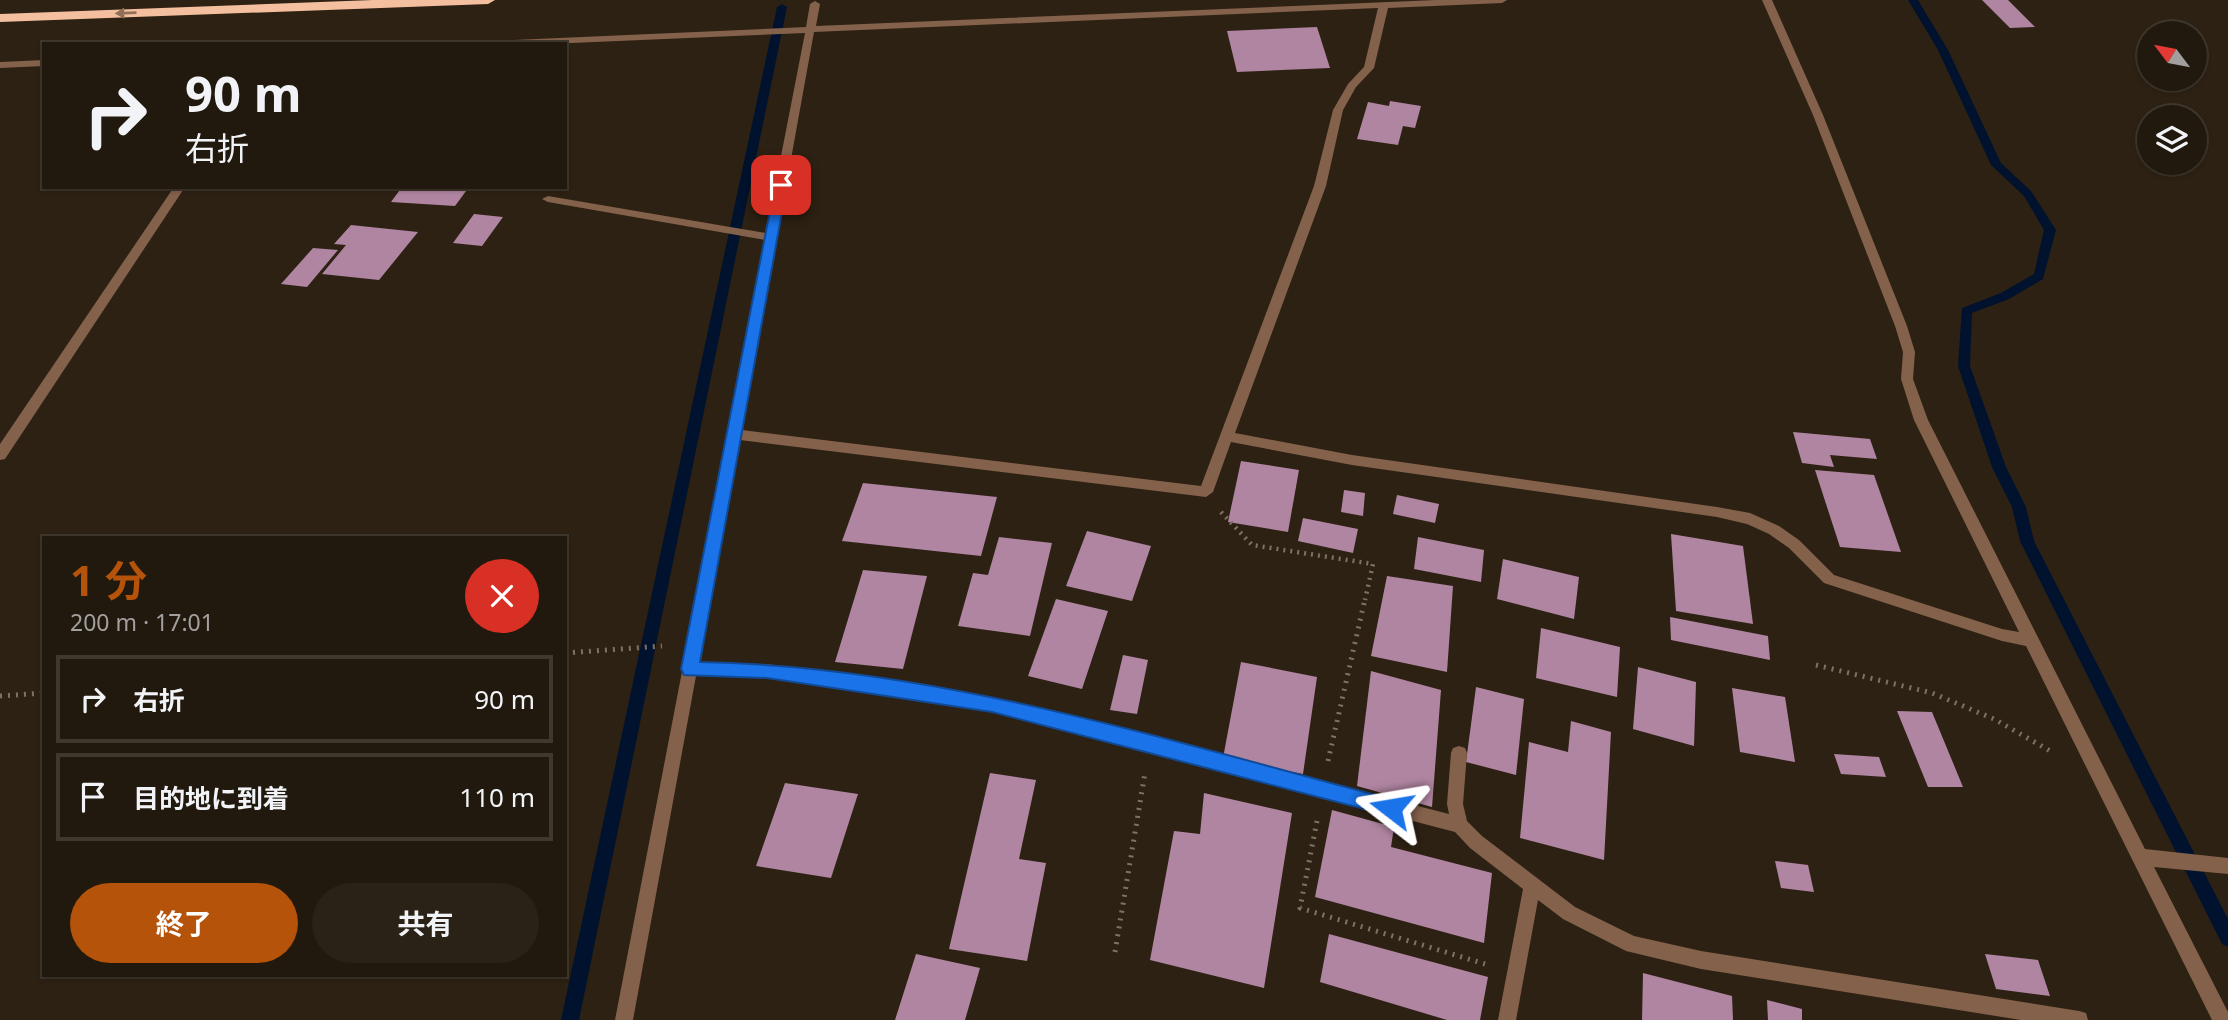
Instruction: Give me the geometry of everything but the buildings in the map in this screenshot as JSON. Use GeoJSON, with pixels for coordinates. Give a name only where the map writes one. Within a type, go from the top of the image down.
{"type":"FeatureCollection","features":[{"type":"Feature","properties":{"kind":"highway"},"geometry":{"type":"LineString","coordinates":[[0,18],[488,0]]}},
{"type":"Feature","properties":{"kind":"street"},"geometry":{"type":"LineString","coordinates":[[516,42],[1502,0]]}},
{"type":"Feature","properties":{"kind":"street"},"geometry":{"type":"LineString","coordinates":[[1767,0],[1818,115],[1901,326],[1909,352],[1907,379],[1921,419],[2222,1020]]}},
{"type":"Feature","properties":{"kind":"street"},"geometry":{"type":"LineString","coordinates":[[624,1020],[816,4]]}},
{"type":"Feature","properties":{"kind":"street"},"geometry":{"type":"LineString","coordinates":[[734,434],[1206,492],[1320,186],[1338,110],[1352,86],[1368,68],[1384,4]]}},
{"type":"Feature","properties":{"kind":"street"},"geometry":{"type":"LineString","coordinates":[[0,65],[42,63]]}},
{"type":"Feature","properties":{"kind":"street"},"geometry":{"type":"LineString","coordinates":[[0,455],[179,189]]}},
{"type":"Feature","properties":{"kind":"street"},"geometry":{"type":"LineString","coordinates":[[548,199],[771,237]]}},
{"type":"Feature","properties":{"kind":"street"},"geometry":{"type":"LineString","coordinates":[[1227,436],[1352,460],[1691,508],[1750,519],[1774,530],[1794,544],[1829,579],[2002,635],[2030,640]]}},
{"type":"Feature","properties":{"kind":"street"},"geometry":{"type":"LineString","coordinates":[[690,669],[767,671],[992,704],[1460,825]]}},
{"type":"Feature","properties":{"kind":"street"},"geometry":{"type":"LineString","coordinates":[[1459,753],[1455,804],[1460,825],[1475,842],[1569,913],[1632,945],[1701,960],[2079,1020]]}},
{"type":"Feature","properties":{"kind":"street"},"geometry":{"type":"LineString","coordinates":[[2140,857],[2228,866]]}},
{"type":"Feature","properties":{"kind":"street"},"geometry":{"type":"LineString","coordinates":[[1507,1020],[1532,887]]}},
{"type":"Feature","properties":{"kind":"path"},"geometry":{"type":"LineString","coordinates":[[1206,492],[1228,522],[1252,545],[1373,564],[1300,908],[1516,974]]}},
{"type":"Feature","properties":{"kind":"path"},"geometry":{"type":"LineString","coordinates":[[567,653],[695,644]]}},
{"type":"Feature","properties":{"kind":"path"},"geometry":{"type":"LineString","coordinates":[[1816,665],[1933,693],[1994,719],[2053,753]]}},
{"type":"Feature","properties":{"kind":"path"},"geometry":{"type":"LineString","coordinates":[[0,696],[42,692]]}},
{"type":"Feature","properties":{"kind":"path"},"geometry":{"type":"LineString","coordinates":[[1115,952],[1150,745]]}},
{"type":"Feature","properties":{"kind":"waterway"},"geometry":{"type":"LineString","coordinates":[[1913,0],[1943,50],[1996,165],[2027,194],[2050,230],[2039,276],[2005,296],[1966,311],[1964,366],[1999,467],[2019,507],[2027,541],[2228,938]]}},
{"type":"Feature","properties":{"kind":"waterway"},"geometry":{"type":"LineString","coordinates":[[570,1020],[782,7]]}},
{"type":"Feature","properties":{"kind":"route"},"geometry":{"type":"LineString","coordinates":[[781,185],[690,669],[767,671],[992,704],[1391,808]]}}]}
